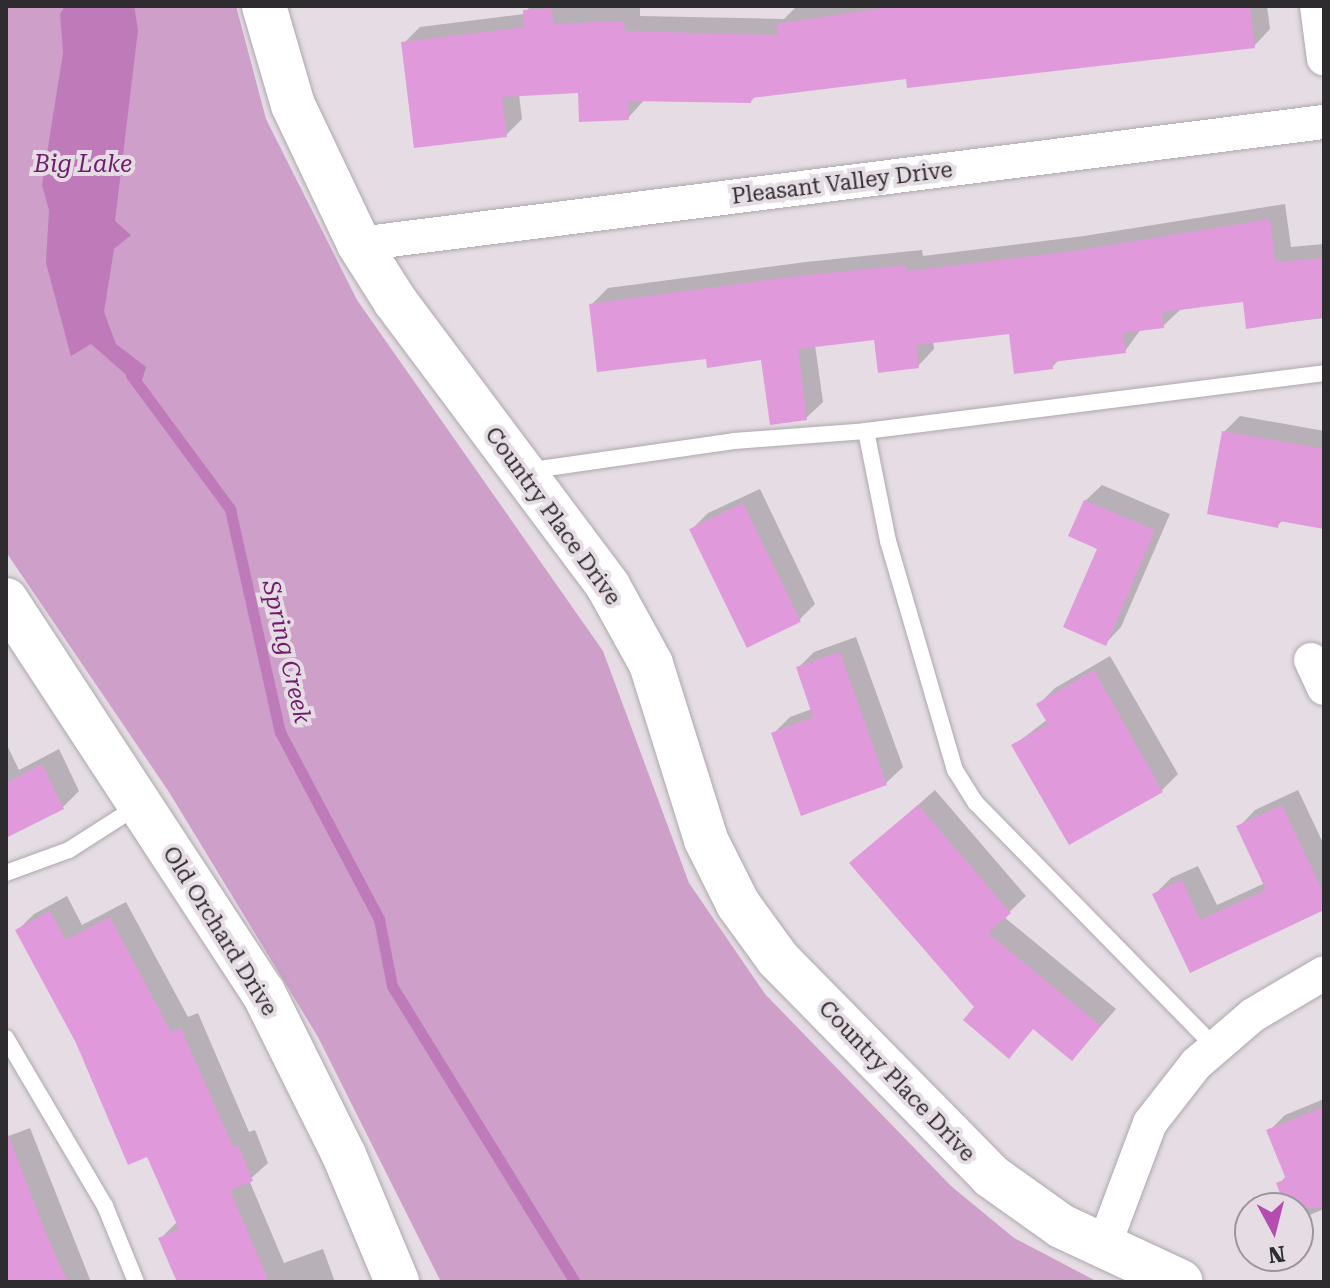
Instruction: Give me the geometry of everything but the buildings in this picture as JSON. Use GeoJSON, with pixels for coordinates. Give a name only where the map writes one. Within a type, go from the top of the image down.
{"type":"FeatureCollection","features":[{"type":"Feature","properties":{"kind":"street","name":"Country Place Drive"},"geometry":{"type":"LineString","coordinates":[[264,6],[293,105],[327,186],[359,244],[395,301],[608,586],[651,664],[706,840],[738,904],[778,959],[991,1176],[1103,1248],[1181,1282]]}},
{"type":"Feature","properties":{"kind":"street"},"geometry":{"type":"LineString","coordinates":[[1317,6],[1324,59]]}},
{"type":"Feature","properties":{"kind":"street","name":"Pleasant Valley Drive"},"geometry":{"type":"LineString","coordinates":[[359,244],[1324,122]]}},
{"type":"Feature","properties":{"kind":"street","name":"Old Orchard Drive"},"geometry":{"type":"LineString","coordinates":[[6,600],[263,992],[344,1155],[397,1282]]}},
{"type":"Feature","properties":{"kind":"street"},"geometry":{"type":"LineString","coordinates":[[1103,1248],[1150,1123],[1215,1047],[1253,1015],[1324,973]]}},
{"type":"Feature","properties":{"kind":"lane"},"geometry":{"type":"LineString","coordinates":[[524,472],[734,441],[866,431],[1324,373]]}},
{"type":"Feature","properties":{"kind":"lane"},"geometry":{"type":"LineString","coordinates":[[866,431],[888,541],[955,770],[976,803],[1215,1047]]}},
{"type":"Feature","properties":{"kind":"lane"},"geometry":{"type":"LineString","coordinates":[[6,873],[69,850],[140,805]]}},
{"type":"Feature","properties":{"kind":"lane"},"geometry":{"type":"LineString","coordinates":[[6,1038],[105,1206],[136,1282]]}},
{"type":"Feature","properties":{"kind":"shaded area"},"geometry":{"type":"Polygon","coordinates":[[[6,6],[236,6],[266,119],[357,300],[603,651],[689,883],[765,994],[951,1186],[1014,1238],[1098,1282],[441,1282],[318,1037],[169,792],[6,552],[6,6]]]}},
{"type":"Feature","properties":{"kind":"water","name":"Big Lake"},"geometry":{"type":"Polygon","coordinates":[[[65,6],[134,6],[138,30],[115,221],[131,235],[114,249],[104,312],[116,344],[146,367],[140,387],[91,344],[71,356],[46,263],[49,210],[42,185],[63,53],[60,14],[65,6]]]}},
{"type":"Feature","properties":{"kind":"waterway","name":"Spring Creek"},"geometry":{"type":"LineString","coordinates":[[131,375],[230,509],[280,732],[379,919],[392,986],[575,1282]]}}]}
